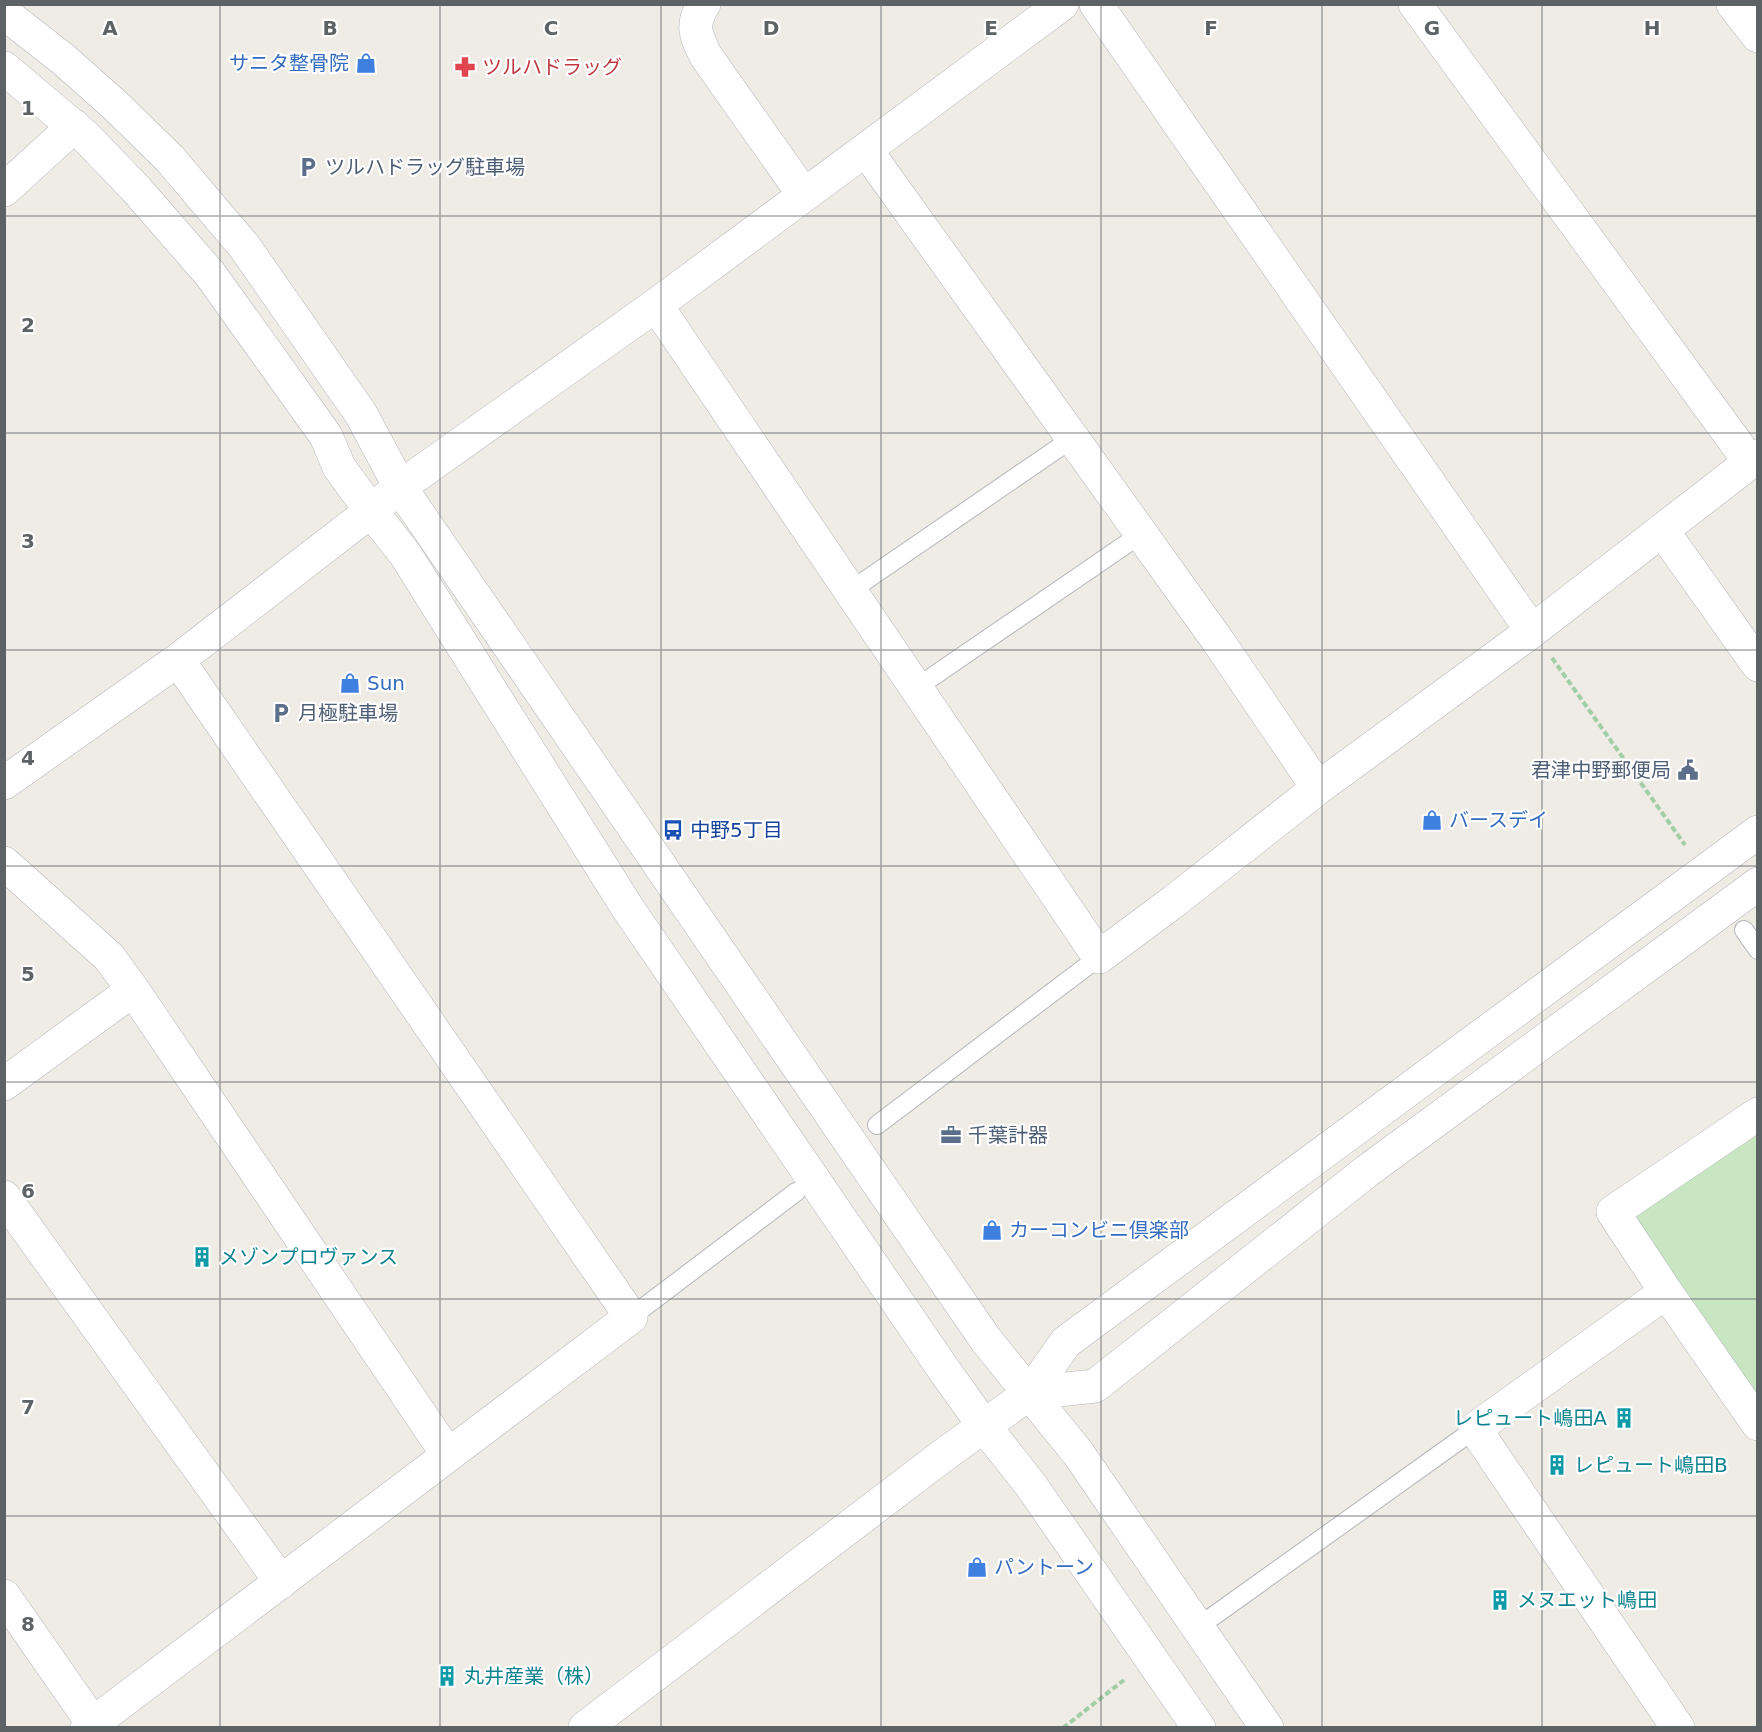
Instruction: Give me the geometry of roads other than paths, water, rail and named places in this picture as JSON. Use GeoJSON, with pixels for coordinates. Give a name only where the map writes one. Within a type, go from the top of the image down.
{"type":"FeatureCollection","features":[{"type":"Feature","properties":{"kind":"street"},"geometry":{"type":"LineString","coordinates":[[704,4],[694,24],[696,36],[706,56],[804,195]]}},
{"type":"Feature","properties":{"kind":"street"},"geometry":{"type":"LineString","coordinates":[[4,783],[178,660],[400,487],[656,305],[1062,4]]}},
{"type":"Feature","properties":{"kind":"street"},"geometry":{"type":"LineString","coordinates":[[1096,4],[1532,631]]}},
{"type":"Feature","properties":{"kind":"street"},"geometry":{"type":"LineString","coordinates":[[656,305],[1099,957],[1318,788],[1532,631],[1754,459],[1415,4]]}},
{"type":"Feature","properties":{"kind":"street"},"geometry":{"type":"LineString","coordinates":[[1733,4],[1758,36]]}},
{"type":"Feature","properties":{"kind":"street"},"geometry":{"type":"LineString","coordinates":[[4,13],[63,59],[117,107],[170,159],[244,246],[361,414],[400,487],[986,1340],[1085,1462],[1267,1728]]}},
{"type":"Feature","properties":{"kind":"street"},"geometry":{"type":"LineString","coordinates":[[4,68],[86,137],[136,189],[210,274],[326,436],[339,466],[405,554],[627,907],[944,1370],[1030,1484],[1199,1728]]}},
{"type":"Feature","properties":{"kind":"street"},"geometry":{"type":"LineString","coordinates":[[4,190],[74,126]]}},
{"type":"Feature","properties":{"kind":"street"},"geometry":{"type":"LineString","coordinates":[[866,150],[1218,641],[1318,788]]}},
{"type":"Feature","properties":{"kind":"street"},"geometry":{"type":"LineString","coordinates":[[1662,530],[1758,665]]}},
{"type":"Feature","properties":{"kind":"street"},"geometry":{"type":"LineString","coordinates":[[4,1596],[92,1726],[632,1317],[178,660]]}},
{"type":"Feature","properties":{"kind":"street"},"geometry":{"type":"LineString","coordinates":[[585,1728],[1030,1393],[1066,1342],[1755,832]]}},
{"type":"Feature","properties":{"kind":"street"},"geometry":{"type":"LineString","coordinates":[[4,863],[109,957],[448,1455]]}},
{"type":"Feature","properties":{"kind":"street"},"geometry":{"type":"LineString","coordinates":[[1030,1393],[1095,1386],[1367,1171],[1758,884]]}},
{"type":"Feature","properties":{"kind":"street"},"geometry":{"type":"LineString","coordinates":[[4,1084],[133,990]]}},
{"type":"Feature","properties":{"kind":"street"},"geometry":{"type":"LineString","coordinates":[[1758,1114],[1613,1212],[1758,1424]]}},
{"type":"Feature","properties":{"kind":"street"},"geometry":{"type":"LineString","coordinates":[[4,1197],[281,1582]]}},
{"type":"Feature","properties":{"kind":"street"},"geometry":{"type":"LineString","coordinates":[[1666,1292],[1475,1429],[1678,1728]]}},
{"type":"Feature","properties":{"kind":"lane"},"geometry":{"type":"LineString","coordinates":[[850,591],[1073,438]]}},
{"type":"Feature","properties":{"kind":"lane"},"geometry":{"type":"LineString","coordinates":[[916,688],[1141,534]]}},
{"type":"Feature","properties":{"kind":"lane"},"geometry":{"type":"LineString","coordinates":[[1744,930],[1758,950]]}},
{"type":"Feature","properties":{"kind":"lane"},"geometry":{"type":"LineString","coordinates":[[877,1125],[1099,957]]}},
{"type":"Feature","properties":{"kind":"lane"},"geometry":{"type":"LineString","coordinates":[[632,1317],[796,1192]]}},
{"type":"Feature","properties":{"kind":"lane"},"geometry":{"type":"LineString","coordinates":[[1212,1617],[1475,1429]]}},
{"type":"Feature","properties":{"kind":"place","name":"サニタ整骨院"},"geometry":{"type":"Point","coordinates":[366,63]}},
{"type":"Feature","properties":{"kind":"place","name":"ツルハドラッグ"},"geometry":{"type":"Point","coordinates":[465,67]}},
{"type":"Feature","properties":{"kind":"place","name":"ツルハドラッグ駐車場"},"geometry":{"type":"Point","coordinates":[308,167]}},
{"type":"Feature","properties":{"kind":"place","name":"Sun"},"geometry":{"type":"Point","coordinates":[350,683]}},
{"type":"Feature","properties":{"kind":"place","name":"月極駐車場"},"geometry":{"type":"Point","coordinates":[281,713]}},
{"type":"Feature","properties":{"kind":"place","name":"君津中野郵便局"},"geometry":{"type":"Point","coordinates":[1688,770]}},
{"type":"Feature","properties":{"kind":"place","name":"バースデイ"},"geometry":{"type":"Point","coordinates":[1432,820]}},
{"type":"Feature","properties":{"kind":"place","name":"中野5丁目"},"geometry":{"type":"Point","coordinates":[673,830]}},
{"type":"Feature","properties":{"kind":"place","name":"千葉計器"},"geometry":{"type":"Point","coordinates":[951,1135]}},
{"type":"Feature","properties":{"kind":"place","name":"カーコンビニ倶楽部"},"geometry":{"type":"Point","coordinates":[992,1230]}},
{"type":"Feature","properties":{"kind":"place","name":"メゾンプロヴァンス"},"geometry":{"type":"Point","coordinates":[202,1257]}},
{"type":"Feature","properties":{"kind":"place","name":"レピュート嶋田A"},"geometry":{"type":"Point","coordinates":[1624,1418]}},
{"type":"Feature","properties":{"kind":"place","name":"レピュート嶋田B"},"geometry":{"type":"Point","coordinates":[1557,1465]}},
{"type":"Feature","properties":{"kind":"place","name":"パントーン"},"geometry":{"type":"Point","coordinates":[977,1567]}},
{"type":"Feature","properties":{"kind":"place","name":"メヌエット嶋田"},"geometry":{"type":"Point","coordinates":[1500,1600]}},
{"type":"Feature","properties":{"kind":"place","name":"丸井産業（株）"},"geometry":{"type":"Point","coordinates":[447,1676]}}]}
